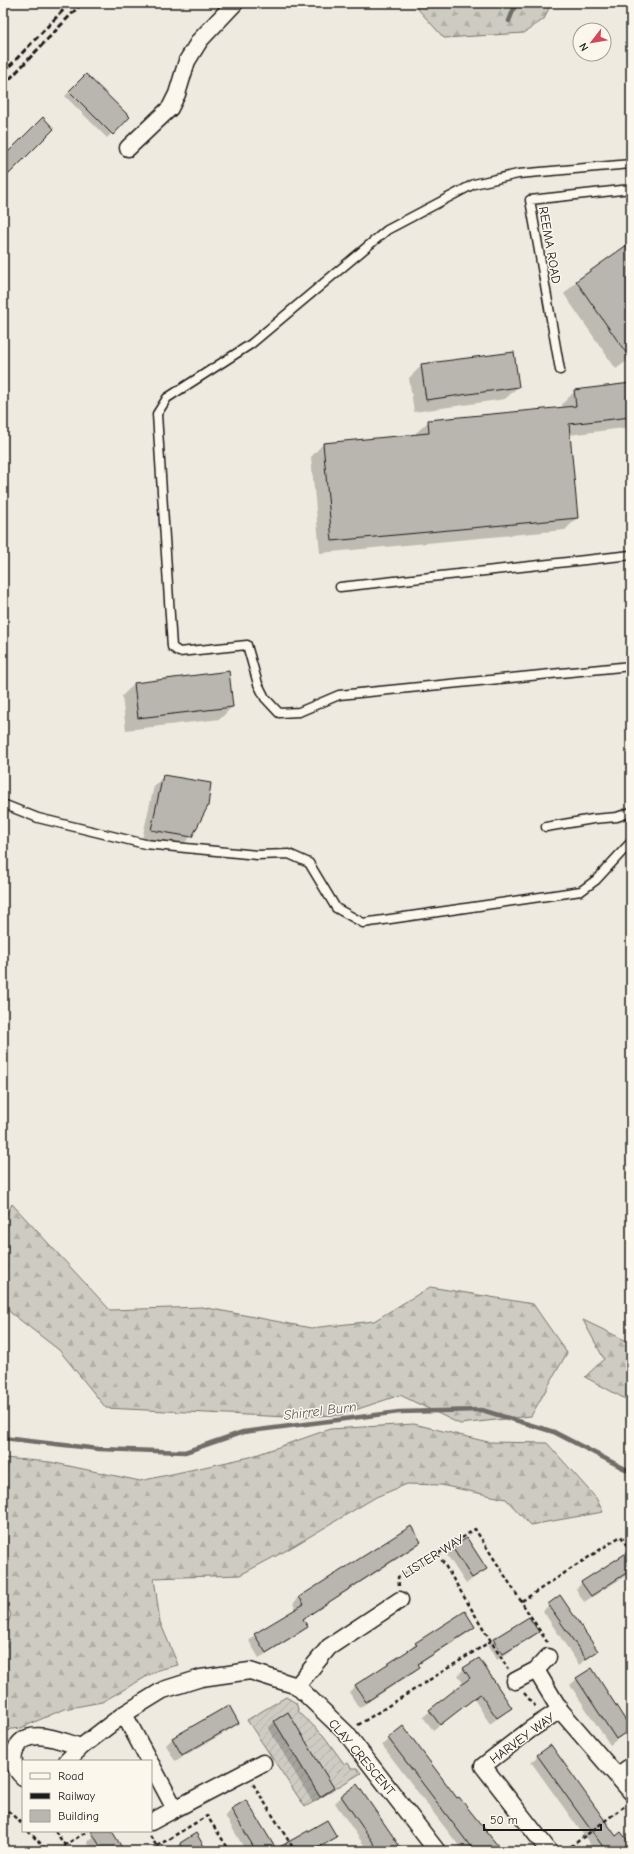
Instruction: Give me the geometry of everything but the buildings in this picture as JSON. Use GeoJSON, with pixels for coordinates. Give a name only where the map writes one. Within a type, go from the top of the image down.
{"type":"FeatureCollection","features":[{"type":"Feature","properties":{"kind":"street"},"geometry":{"type":"LineString","coordinates":[[128,148],[170,108],[177,94],[187,61],[200,40],[235,3]]}},
{"type":"Feature","properties":{"kind":"street"},"geometry":{"type":"LineString","coordinates":[[297,1686],[329,1647],[400,1600]]}},
{"type":"Feature","properties":{"kind":"street"},"geometry":{"type":"LineString","coordinates":[[515,1681],[536,1670],[548,1658]]}},
{"type":"Feature","properties":{"kind":"street"},"geometry":{"type":"LineString","coordinates":[[536,1670],[560,1710]]}},
{"type":"Feature","properties":{"kind":"street","name":"CLAY CRESCENT"},"geometry":{"type":"LineString","coordinates":[[68,1760],[81,1747],[124,1714],[163,1690],[201,1678],[250,1671],[297,1686],[346,1733],[437,1851]]}},
{"type":"Feature","properties":{"kind":"street","name":"HARVEY WAY"},"geometry":{"type":"LineString","coordinates":[[549,1851],[483,1766],[546,1719],[560,1710],[617,1776],[630,1798]]}},
{"type":"Feature","properties":{"kind":"street"},"geometry":{"type":"LineString","coordinates":[[124,1714],[148,1760]]}},
{"type":"Feature","properties":{"kind":"street"},"geometry":{"type":"LineString","coordinates":[[22,1775],[14,1760],[14,1754],[17,1747],[30,1737],[44,1736],[81,1747]]}},
{"type":"Feature","properties":{"kind":"street"},"geometry":{"type":"LineString","coordinates":[[152,1821],[263,1763]]}},
{"type":"Feature","properties":{"kind":"street"},"geometry":{"type":"LineString","coordinates":[[152,1766],[175,1809]]}},
{"type":"Feature","properties":{"kind":"street"},"geometry":{"type":"LineString","coordinates":[[617,1776],[631,1766]]}},
{"type":"Feature","properties":{"kind":"lane"},"geometry":{"type":"LineString","coordinates":[[631,164],[518,174],[474,184],[387,230],[251,344],[167,398],[157,414],[172,648],[179,652],[247,645],[258,684],[265,698],[279,713],[299,712],[340,696],[631,666]]}},
{"type":"Feature","properties":{"kind":"lane","name":"REEMA ROAD"},"geometry":{"type":"LineString","coordinates":[[560,370],[530,200],[631,189]]}},
{"type":"Feature","properties":{"kind":"lane"},"geometry":{"type":"LineString","coordinates":[[340,587],[631,555]]}},
{"type":"Feature","properties":{"kind":"lane"},"geometry":{"type":"LineString","coordinates":[[3,804],[38,818],[145,844],[257,855],[289,854],[309,863],[336,908],[363,923],[581,891],[596,880],[631,842]]}},
{"type":"Feature","properties":{"kind":"lane"},"geometry":{"type":"LineString","coordinates":[[546,827],[592,819],[617,817],[631,812]]}},
{"type":"Feature","properties":{"kind":"path","name":"LISTER WAY"},"geometry":{"type":"LineString","coordinates":[[400,1600],[398,1576],[438,1554],[476,1529],[550,1648],[548,1658]]}},
{"type":"Feature","properties":{"kind":"path"},"geometry":{"type":"LineString","coordinates":[[522,1601],[567,1573],[621,1536],[631,1552]]}},
{"type":"Feature","properties":{"kind":"path"},"geometry":{"type":"LineString","coordinates":[[438,1554],[515,1681],[546,1719]]}},
{"type":"Feature","properties":{"kind":"path"},"geometry":{"type":"LineString","coordinates":[[346,1733],[491,1641]]}},
{"type":"Feature","properties":{"kind":"path"},"geometry":{"type":"LineString","coordinates":[[246,1772],[295,1851]]}},
{"type":"Feature","properties":{"kind":"path"},"geometry":{"type":"LineString","coordinates":[[565,1851],[630,1798]]}},
{"type":"Feature","properties":{"kind":"path"},"geometry":{"type":"LineString","coordinates":[[3,1806],[22,1824]]}},
{"type":"Feature","properties":{"kind":"path"},"geometry":{"type":"LineString","coordinates":[[157,1846],[207,1816],[230,1851]]}},
{"type":"Feature","properties":{"kind":"path"},"geometry":{"type":"LineString","coordinates":[[29,1832],[48,1851]]}},
{"type":"Feature","properties":{"kind":"path"},"geometry":{"type":"LineString","coordinates":[[57,1832],[71,1851]]}},
{"type":"Feature","properties":{"kind":"path"},"geometry":{"type":"LineString","coordinates":[[65,1845],[86,1832]]}},
{"type":"Feature","properties":{"kind":"path"},"geometry":{"type":"LineString","coordinates":[[148,1832],[160,1851]]}},
{"type":"Feature","properties":{"kind":"path"},"geometry":{"type":"LineString","coordinates":[[286,1851],[293,1847]]}},
{"type":"Feature","properties":{"kind":"green space"},"geometry":{"type":"Polygon","coordinates":[[[420,3],[551,3],[544,19],[524,33],[444,38],[417,8],[420,3]]]}},
{"type":"Feature","properties":{"kind":"green space"},"geometry":{"type":"Polygon","coordinates":[[[12,1204],[110,1310],[202,1307],[311,1328],[374,1321],[430,1287],[533,1304],[567,1353],[531,1416],[460,1424],[400,1395],[340,1415],[287,1417],[106,1408],[59,1350],[11,1313],[3,1304],[3,1221],[12,1204]]]}},
{"type":"Feature","properties":{"kind":"green space"},"geometry":{"type":"Polygon","coordinates":[[[583,1320],[631,1343],[631,1402],[585,1377],[604,1359],[583,1320]]]}},
{"type":"Feature","properties":{"kind":"green space"},"geometry":{"type":"Polygon","coordinates":[[[414,1424],[488,1442],[547,1443],[596,1498],[603,1512],[530,1525],[506,1499],[441,1485],[407,1484],[376,1497],[287,1550],[240,1575],[154,1578],[160,1622],[178,1665],[158,1670],[102,1702],[64,1709],[21,1728],[3,1730],[3,1635],[11,1615],[3,1595],[3,1458],[50,1462],[140,1481],[250,1457],[330,1429],[414,1424]]]}},
{"type":"Feature","properties":{"kind":"green space"},"geometry":{"type":"Polygon","coordinates":[[[286,1697],[296,1703],[299,1712],[323,1735],[345,1765],[348,1763],[351,1768],[357,1768],[361,1773],[305,1807],[247,1720],[286,1697]]]}},
{"type":"Feature","properties":{"kind":"waterway","name":"Shirrel Burn"},"geometry":{"type":"LineString","coordinates":[[509,21],[516,3]]}},
{"type":"Feature","properties":{"kind":"waterway","name":"Shirrel Burn"},"geometry":{"type":"LineString","coordinates":[[3,1438],[99,1449],[185,1452],[243,1432],[399,1412],[482,1410],[554,1432],[631,1472]]}},
{"type":"Feature","properties":{"kind":"railway"},"geometry":{"type":"LineString","coordinates":[[3,73],[70,3]]}},
{"type":"Feature","properties":{"kind":"railway"},"geometry":{"type":"LineString","coordinates":[[3,86],[82,3]]}}]}
